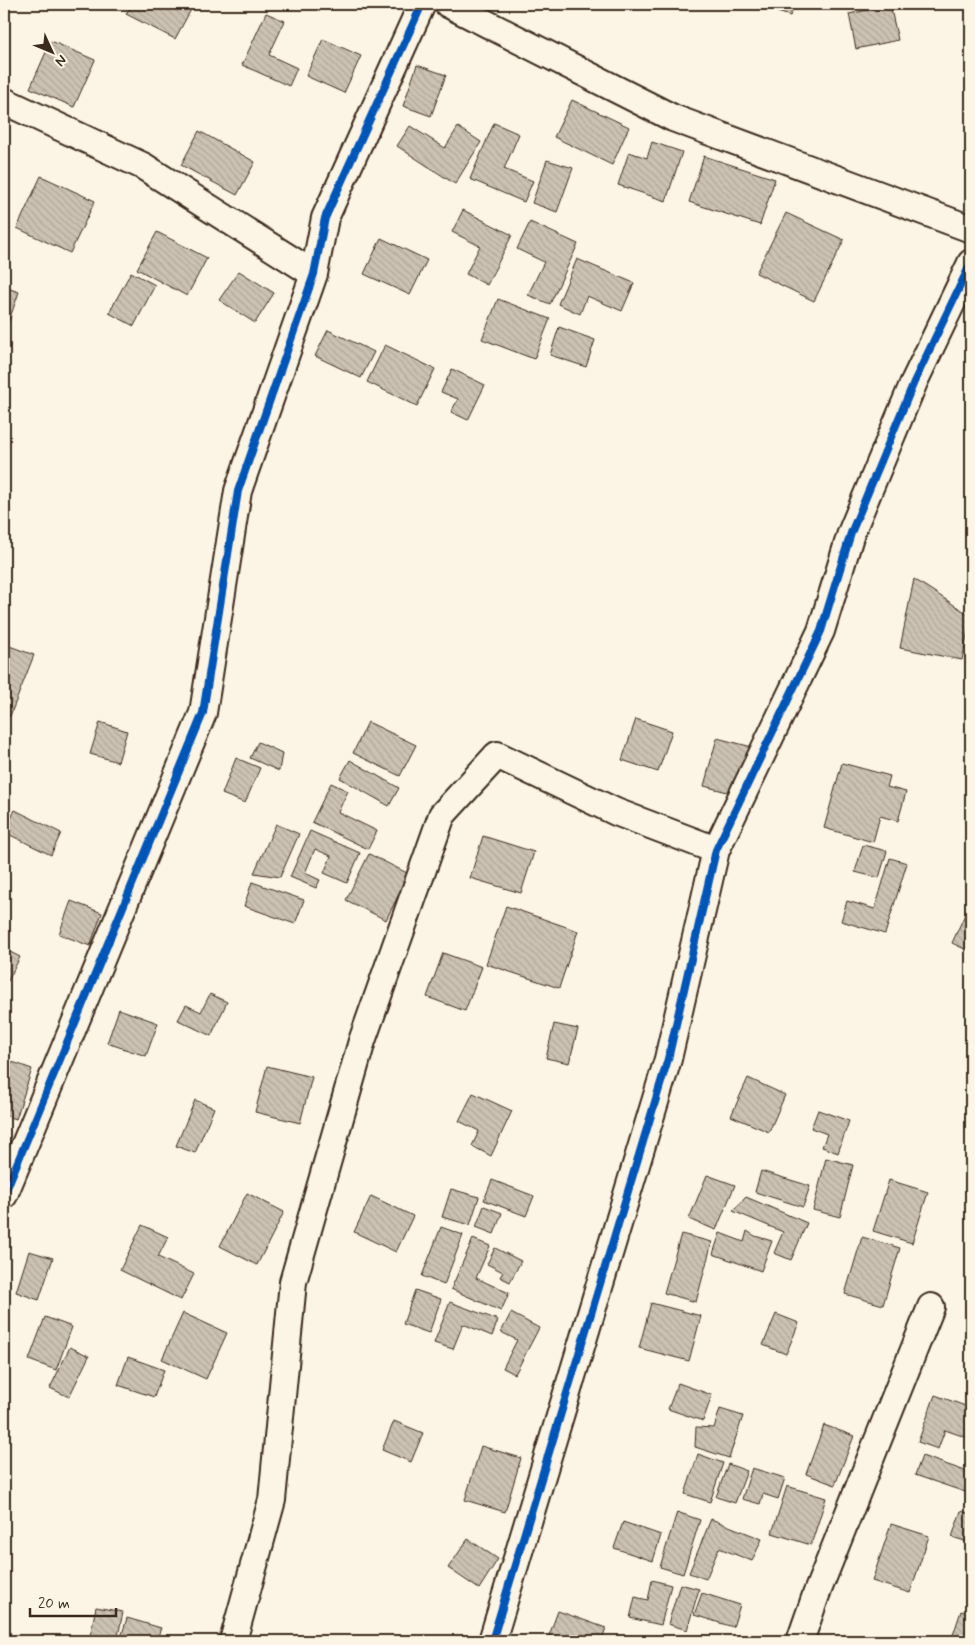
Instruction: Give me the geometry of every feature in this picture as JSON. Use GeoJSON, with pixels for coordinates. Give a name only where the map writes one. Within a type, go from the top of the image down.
{"type":"FeatureCollection","features":[{"type":"Feature","properties":{"kind":"street"},"geometry":{"type":"LineString","coordinates":[[4,1195],[203,713],[238,491],[314,274],[325,218],[422,4]]}},
{"type":"Feature","properties":{"kind":"street"},"geometry":{"type":"LineString","coordinates":[[448,4],[673,118],[971,229]]}},
{"type":"Feature","properties":{"kind":"street"},"geometry":{"type":"LineString","coordinates":[[4,102],[143,166],[314,274]]}},
{"type":"Feature","properties":{"kind":"street"},"geometry":{"type":"LineString","coordinates":[[492,1641],[668,1059],[716,850],[821,631],[851,533],[914,382],[971,263]]}},
{"type":"Feature","properties":{"kind":"street"},"geometry":{"type":"LineString","coordinates":[[233,1641],[272,1500],[293,1282],[362,1041],[442,814],[497,755],[616,812],[716,850]]}},
{"type":"Feature","properties":{"kind":"street"},"geometry":{"type":"LineString","coordinates":[[800,1641],[816,1595],[931,1307]]}},
{"type":"Feature","properties":{"kind":"building"},"geometry":{"type":"Polygon","coordinates":[[[132,4],[194,4],[175,39],[126,14],[132,4]]]}},
{"type":"Feature","properties":{"kind":"building"},"geometry":{"type":"Polygon","coordinates":[[[752,4],[794,4],[790,16],[752,4]]]}},
{"type":"Feature","properties":{"kind":"building"},"geometry":{"type":"Polygon","coordinates":[[[890,5],[898,40],[856,49],[849,14],[890,5]]]}},
{"type":"Feature","properties":{"kind":"building"},"geometry":{"type":"Polygon","coordinates":[[[266,13],[285,21],[269,55],[297,68],[289,86],[242,65],[266,13]]]}},
{"type":"Feature","properties":{"kind":"building"},"geometry":{"type":"Polygon","coordinates":[[[323,39],[361,56],[344,93],[306,76],[323,39]]]}},
{"type":"Feature","properties":{"kind":"building"},"geometry":{"type":"Polygon","coordinates":[[[51,41],[95,60],[74,107],[30,88],[51,41]]]}},
{"type":"Feature","properties":{"kind":"building"},"geometry":{"type":"Polygon","coordinates":[[[417,65],[446,75],[431,116],[403,106],[417,65]]]}},
{"type":"Feature","properties":{"kind":"building"},"geometry":{"type":"Polygon","coordinates":[[[572,100],[629,127],[612,165],[554,137],[572,100]]]}},
{"type":"Feature","properties":{"kind":"building"},"geometry":{"type":"Polygon","coordinates":[[[494,123],[519,134],[504,169],[533,181],[524,202],[470,179],[494,123]]]}},
{"type":"Feature","properties":{"kind":"building"},"geometry":{"type":"Polygon","coordinates":[[[410,126],[445,148],[458,127],[481,142],[455,184],[397,146],[410,126]]]}},
{"type":"Feature","properties":{"kind":"building"},"geometry":{"type":"Polygon","coordinates":[[[199,131],[255,162],[237,195],[181,165],[199,131]]]}},
{"type":"Feature","properties":{"kind":"building"},"geometry":{"type":"Polygon","coordinates":[[[652,142],[682,152],[666,201],[618,185],[629,152],[647,158],[652,142]]]}},
{"type":"Feature","properties":{"kind":"building"},"geometry":{"type":"Polygon","coordinates":[[[704,156],[775,179],[760,225],[689,202],[704,156]]]}},
{"type":"Feature","properties":{"kind":"building"},"geometry":{"type":"Polygon","coordinates":[[[547,160],[573,168],[557,212],[532,203],[547,160]]]}},
{"type":"Feature","properties":{"kind":"building"},"geometry":{"type":"Polygon","coordinates":[[[41,176],[95,201],[70,253],[17,228],[41,176]]]}},
{"type":"Feature","properties":{"kind":"building"},"geometry":{"type":"Polygon","coordinates":[[[463,210],[512,235],[487,285],[466,274],[480,246],[452,232],[463,210]]]}},
{"type":"Feature","properties":{"kind":"building"},"geometry":{"type":"Polygon","coordinates":[[[786,213],[844,240],[814,301],[756,273],[786,213]]]}},
{"type":"Feature","properties":{"kind":"building"},"geometry":{"type":"Polygon","coordinates":[[[530,222],[578,244],[550,304],[528,295],[544,262],[517,249],[530,222]]]}},
{"type":"Feature","properties":{"kind":"building"},"geometry":{"type":"Polygon","coordinates":[[[157,232],[207,258],[187,296],[137,269],[157,232]]]}},
{"type":"Feature","properties":{"kind":"building"},"geometry":{"type":"Polygon","coordinates":[[[381,238],[427,260],[410,295],[364,274],[381,238]]]}},
{"type":"Feature","properties":{"kind":"building"},"geometry":{"type":"Polygon","coordinates":[[[577,259],[634,283],[622,311],[587,296],[580,314],[558,304],[577,259]]]}},
{"type":"Feature","properties":{"kind":"building"},"geometry":{"type":"Polygon","coordinates":[[[239,271],[274,293],[255,323],[219,300],[239,271]]]}},
{"type":"Feature","properties":{"kind":"building"},"geometry":{"type":"Polygon","coordinates":[[[131,272],[155,285],[134,326],[109,313],[131,272]]]}},
{"type":"Feature","properties":{"kind":"building"},"geometry":{"type":"Polygon","coordinates":[[[4,287],[19,292],[4,335],[4,287]]]}},
{"type":"Feature","properties":{"kind":"building"},"geometry":{"type":"Polygon","coordinates":[[[498,299],[550,319],[534,359],[482,339],[498,299]]]}},
{"type":"Feature","properties":{"kind":"building"},"geometry":{"type":"Polygon","coordinates":[[[559,327],[595,340],[586,367],[550,355],[559,327]]]}},
{"type":"Feature","properties":{"kind":"building"},"geometry":{"type":"Polygon","coordinates":[[[328,330],[374,352],[361,378],[315,356],[328,330]]]}},
{"type":"Feature","properties":{"kind":"building"},"geometry":{"type":"Polygon","coordinates":[[[385,345],[435,369],[417,406],[367,382],[385,345]]]}},
{"type":"Feature","properties":{"kind":"building"},"geometry":{"type":"Polygon","coordinates":[[[452,369],[485,385],[468,420],[451,412],[458,399],[441,392],[452,369]]]}},
{"type":"Feature","properties":{"kind":"building"},"geometry":{"type":"Polygon","coordinates":[[[914,579],[971,616],[962,660],[900,648],[914,579]]]}},
{"type":"Feature","properties":{"kind":"building"},"geometry":{"type":"Polygon","coordinates":[[[4,644],[34,655],[10,716],[4,713],[4,644]]]}},
{"type":"Feature","properties":{"kind":"building"},"geometry":{"type":"Polygon","coordinates":[[[636,719],[672,731],[658,772],[622,760],[636,719]]]}},
{"type":"Feature","properties":{"kind":"building"},"geometry":{"type":"Polygon","coordinates":[[[100,722],[127,731],[118,762],[90,754],[100,722]]]}},
{"type":"Feature","properties":{"kind":"building"},"geometry":{"type":"Polygon","coordinates":[[[368,722],[416,745],[400,776],[353,753],[368,722]]]}},
{"type":"Feature","properties":{"kind":"building"},"geometry":{"type":"Polygon","coordinates":[[[717,738],[756,748],[743,796],[704,786],[717,738]]]}},
{"type":"Feature","properties":{"kind":"building"},"geometry":{"type":"Polygon","coordinates":[[[258,742],[282,753],[279,771],[250,758],[258,742]]]}},
{"type":"Feature","properties":{"kind":"building"},"geometry":{"type":"Polygon","coordinates":[[[236,758],[260,768],[245,803],[222,794],[236,758]]]}},
{"type":"Feature","properties":{"kind":"building"},"geometry":{"type":"Polygon","coordinates":[[[350,760],[399,788],[389,806],[340,778],[350,760]]]}},
{"type":"Feature","properties":{"kind":"building"},"geometry":{"type":"Polygon","coordinates":[[[842,763],[890,776],[887,787],[906,792],[898,821],[880,816],[873,842],[824,828],[842,763]]]}},
{"type":"Feature","properties":{"kind":"building"},"geometry":{"type":"Polygon","coordinates":[[[331,783],[348,791],[338,812],[377,831],[368,849],[312,822],[331,783]]]}},
{"type":"Feature","properties":{"kind":"building"},"geometry":{"type":"Polygon","coordinates":[[[15,810],[61,833],[51,855],[4,832],[15,810]]]}},
{"type":"Feature","properties":{"kind":"building"},"geometry":{"type":"Polygon","coordinates":[[[276,824],[299,834],[280,877],[254,873],[276,824]]]}},
{"type":"Feature","properties":{"kind":"building"},"geometry":{"type":"Polygon","coordinates":[[[310,831],[360,853],[347,883],[324,873],[331,856],[315,849],[305,873],[320,880],[316,888],[290,877],[310,831]]]}},
{"type":"Feature","properties":{"kind":"building"},"geometry":{"type":"Polygon","coordinates":[[[483,836],[534,852],[521,893],[470,878],[483,836]]]}},
{"type":"Feature","properties":{"kind":"building"},"geometry":{"type":"Polygon","coordinates":[[[863,845],[887,851],[879,878],[855,872],[863,845]]]}},
{"type":"Feature","properties":{"kind":"building"},"geometry":{"type":"Polygon","coordinates":[[[369,854],[409,874],[386,920],[346,900],[369,854]]]}},
{"type":"Feature","properties":{"kind":"building"},"geometry":{"type":"Polygon","coordinates":[[[890,858],[907,863],[885,934],[841,921],[847,901],[875,909],[890,858]]]}},
{"type":"Feature","properties":{"kind":"building"},"geometry":{"type":"Polygon","coordinates":[[[252,882],[304,900],[295,924],[244,906],[252,882]]]}},
{"type":"Feature","properties":{"kind":"building"},"geometry":{"type":"Polygon","coordinates":[[[71,901],[102,913],[90,946],[59,934],[71,901]]]}},
{"type":"Feature","properties":{"kind":"building"},"geometry":{"type":"Polygon","coordinates":[[[971,901],[971,952],[952,943],[971,901]]]}},
{"type":"Feature","properties":{"kind":"building"},"geometry":{"type":"Polygon","coordinates":[[[506,906],[578,931],[559,988],[486,964],[506,906]]]}},
{"type":"Feature","properties":{"kind":"building"},"geometry":{"type":"Polygon","coordinates":[[[4,949],[20,957],[8,981],[4,979],[4,949]]]}},
{"type":"Feature","properties":{"kind":"building"},"geometry":{"type":"Polygon","coordinates":[[[443,953],[482,967],[465,1011],[427,997],[443,953]]]}},
{"type":"Feature","properties":{"kind":"building"},"geometry":{"type":"Polygon","coordinates":[[[210,994],[227,1002],[211,1036],[178,1020],[186,1005],[201,1012],[210,994]]]}},
{"type":"Feature","properties":{"kind":"building"},"geometry":{"type":"Polygon","coordinates":[[[119,1009],[158,1023],[146,1056],[107,1043],[119,1009]]]}},
{"type":"Feature","properties":{"kind":"building"},"geometry":{"type":"Polygon","coordinates":[[[554,1024],[578,1029],[569,1063],[546,1058],[554,1024]]]}},
{"type":"Feature","properties":{"kind":"building"},"geometry":{"type":"Polygon","coordinates":[[[4,1059],[32,1069],[16,1119],[4,1115],[4,1059]]]}},
{"type":"Feature","properties":{"kind":"building"},"geometry":{"type":"Polygon","coordinates":[[[267,1066],[312,1077],[300,1123],[255,1112],[267,1066]]]}},
{"type":"Feature","properties":{"kind":"building"},"geometry":{"type":"Polygon","coordinates":[[[748,1078],[785,1095],[769,1132],[731,1116],[748,1078]]]}},
{"type":"Feature","properties":{"kind":"building"},"geometry":{"type":"Polygon","coordinates":[[[473,1093],[512,1111],[491,1156],[472,1146],[479,1131],[459,1121],[473,1093]]]}},
{"type":"Feature","properties":{"kind":"building"},"geometry":{"type":"Polygon","coordinates":[[[195,1100],[214,1108],[195,1153],[176,1146],[195,1100]]]}},
{"type":"Feature","properties":{"kind":"building"},"geometry":{"type":"Polygon","coordinates":[[[818,1110],[849,1121],[838,1153],[822,1147],[827,1134],[811,1128],[818,1110]]]}},
{"type":"Feature","properties":{"kind":"building"},"geometry":{"type":"Polygon","coordinates":[[[826,1158],[853,1165],[840,1217],[813,1210],[826,1158]]]}},
{"type":"Feature","properties":{"kind":"building"},"geometry":{"type":"Polygon","coordinates":[[[761,1171],[810,1186],[803,1207],[755,1192],[761,1171]]]}},
{"type":"Feature","properties":{"kind":"building"},"geometry":{"type":"Polygon","coordinates":[[[707,1175],[735,1185],[716,1230],[689,1219],[707,1175]]]}},
{"type":"Feature","properties":{"kind":"building"},"geometry":{"type":"Polygon","coordinates":[[[492,1180],[534,1196],[526,1216],[484,1200],[492,1180]]]}},
{"type":"Feature","properties":{"kind":"building"},"geometry":{"type":"Polygon","coordinates":[[[889,1180],[928,1192],[912,1243],[873,1231],[889,1180]]]}},
{"type":"Feature","properties":{"kind":"building"},"geometry":{"type":"Polygon","coordinates":[[[451,1189],[479,1197],[470,1225],[442,1217],[451,1189]]]}},
{"type":"Feature","properties":{"kind":"building"},"geometry":{"type":"Polygon","coordinates":[[[247,1193],[284,1212],[257,1265],[220,1246],[247,1193]]]}},
{"type":"Feature","properties":{"kind":"building"},"geometry":{"type":"Polygon","coordinates":[[[371,1196],[413,1216],[396,1252],[354,1232],[371,1196]]]}},
{"type":"Feature","properties":{"kind":"building"},"geometry":{"type":"Polygon","coordinates":[[[746,1197],[807,1223],[791,1260],[774,1253],[783,1232],[733,1211],[746,1197]]]}},
{"type":"Feature","properties":{"kind":"building"},"geometry":{"type":"Polygon","coordinates":[[[484,1206],[502,1213],[494,1234],[476,1227],[484,1206]]]}},
{"type":"Feature","properties":{"kind":"building"},"geometry":{"type":"Polygon","coordinates":[[[142,1225],[168,1237],[158,1257],[194,1274],[181,1300],[120,1270],[142,1225]]]}},
{"type":"Feature","properties":{"kind":"building"},"geometry":{"type":"Polygon","coordinates":[[[441,1227],[463,1235],[444,1285],[422,1276],[441,1227]]]}},
{"type":"Feature","properties":{"kind":"building"},"geometry":{"type":"Polygon","coordinates":[[[747,1231],[755,1236],[772,1241],[761,1271],[713,1254],[720,1233],[744,1242],[747,1231]]]}},
{"type":"Feature","properties":{"kind":"building"},"geometry":{"type":"Polygon","coordinates":[[[681,1234],[712,1242],[696,1302],[664,1293],[681,1234]]]}},
{"type":"Feature","properties":{"kind":"building"},"geometry":{"type":"Polygon","coordinates":[[[862,1237],[900,1248],[883,1305],[845,1294],[862,1237]]]}},
{"type":"Feature","properties":{"kind":"building"},"geometry":{"type":"Polygon","coordinates":[[[473,1239],[490,1246],[476,1278],[509,1293],[501,1311],[451,1289],[473,1239]]]}},
{"type":"Feature","properties":{"kind":"building"},"geometry":{"type":"Polygon","coordinates":[[[495,1248],[521,1261],[510,1282],[500,1277],[503,1272],[487,1264],[495,1248]]]}},
{"type":"Feature","properties":{"kind":"building"},"geometry":{"type":"Polygon","coordinates":[[[29,1251],[53,1258],[39,1300],[16,1292],[29,1251]]]}},
{"type":"Feature","properties":{"kind":"building"},"geometry":{"type":"Polygon","coordinates":[[[415,1290],[441,1299],[429,1333],[403,1324],[415,1290]]]}},
{"type":"Feature","properties":{"kind":"building"},"geometry":{"type":"Polygon","coordinates":[[[450,1302],[498,1320],[492,1336],[463,1324],[453,1349],[434,1343],[450,1302]]]}},
{"type":"Feature","properties":{"kind":"building"},"geometry":{"type":"Polygon","coordinates":[[[651,1303],[701,1316],[689,1361],[639,1348],[651,1303]]]}},
{"type":"Feature","properties":{"kind":"building"},"geometry":{"type":"Polygon","coordinates":[[[183,1313],[227,1333],[206,1379],[162,1359],[183,1313]]]}},
{"type":"Feature","properties":{"kind":"building"},"geometry":{"type":"Polygon","coordinates":[[[511,1313],[539,1328],[515,1374],[503,1368],[517,1340],[501,1332],[511,1313]]]}},
{"type":"Feature","properties":{"kind":"building"},"geometry":{"type":"Polygon","coordinates":[[[776,1314],[799,1323],[786,1354],[763,1345],[776,1314]]]}},
{"type":"Feature","properties":{"kind":"building"},"geometry":{"type":"Polygon","coordinates":[[[45,1317],[72,1327],[56,1370],[29,1360],[45,1317]]]}},
{"type":"Feature","properties":{"kind":"building"},"geometry":{"type":"Polygon","coordinates":[[[70,1347],[89,1356],[69,1397],[50,1388],[70,1347]]]}},
{"type":"Feature","properties":{"kind":"building"},"geometry":{"type":"Polygon","coordinates":[[[128,1357],[164,1370],[154,1397],[118,1385],[128,1357]]]}},
{"type":"Feature","properties":{"kind":"building"},"geometry":{"type":"Polygon","coordinates":[[[678,1383],[712,1395],[703,1421],[668,1409],[678,1383]]]}},
{"type":"Feature","properties":{"kind":"building"},"geometry":{"type":"Polygon","coordinates":[[[935,1395],[971,1408],[971,1439],[945,1430],[938,1449],[918,1442],[935,1395]]]}},
{"type":"Feature","properties":{"kind":"building"},"geometry":{"type":"Polygon","coordinates":[[[720,1409],[743,1416],[729,1458],[695,1447],[696,1427],[714,1428],[720,1409]]]}},
{"type":"Feature","properties":{"kind":"building"},"geometry":{"type":"Polygon","coordinates":[[[394,1421],[423,1433],[411,1462],[382,1450],[394,1421]]]}},
{"type":"Feature","properties":{"kind":"building"},"geometry":{"type":"Polygon","coordinates":[[[824,1425],[854,1436],[835,1485],[806,1474],[824,1425]]]}},
{"type":"Feature","properties":{"kind":"building"},"geometry":{"type":"Polygon","coordinates":[[[481,1446],[521,1458],[505,1512],[465,1500],[481,1446]]]}},
{"type":"Feature","properties":{"kind":"building"},"geometry":{"type":"Polygon","coordinates":[[[698,1454],[723,1463],[710,1502],[685,1494],[698,1454]]]}},
{"type":"Feature","properties":{"kind":"building"},"geometry":{"type":"Polygon","coordinates":[[[922,1456],[971,1473],[971,1494],[915,1475],[922,1456]]]}},
{"type":"Feature","properties":{"kind":"building"},"geometry":{"type":"Polygon","coordinates":[[[728,1464],[747,1471],[735,1503],[716,1497],[728,1464]]]}},
{"type":"Feature","properties":{"kind":"building"},"geometry":{"type":"Polygon","coordinates":[[[752,1468],[785,1478],[778,1499],[763,1494],[760,1504],[742,1499],[752,1468]]]}},
{"type":"Feature","properties":{"kind":"building"},"geometry":{"type":"Polygon","coordinates":[[[787,1486],[826,1498],[811,1545],[772,1533],[787,1486]]]}},
{"type":"Feature","properties":{"kind":"building"},"geometry":{"type":"Polygon","coordinates":[[[961,1511],[971,1514],[971,1543],[952,1537],[961,1511]]]}},
{"type":"Feature","properties":{"kind":"building"},"geometry":{"type":"Polygon","coordinates":[[[677,1512],[700,1520],[683,1574],[660,1567],[677,1512]]]}},
{"type":"Feature","properties":{"kind":"building"},"geometry":{"type":"Polygon","coordinates":[[[711,1519],[762,1539],[752,1561],[719,1548],[706,1579],[689,1573],[711,1519]]]}},
{"type":"Feature","properties":{"kind":"building"},"geometry":{"type":"Polygon","coordinates":[[[623,1522],[661,1535],[653,1561],[614,1548],[623,1522]]]}},
{"type":"Feature","properties":{"kind":"building"},"geometry":{"type":"Polygon","coordinates":[[[891,1524],[929,1536],[910,1593],[872,1581],[891,1524]]]}},
{"type":"Feature","properties":{"kind":"building"},"geometry":{"type":"Polygon","coordinates":[[[468,1539],[498,1559],[479,1589],[448,1568],[468,1539]]]}},
{"type":"Feature","properties":{"kind":"building"},"geometry":{"type":"Polygon","coordinates":[[[652,1580],[671,1585],[661,1625],[630,1618],[635,1597],[648,1600],[652,1580]]]}},
{"type":"Feature","properties":{"kind":"building"},"geometry":{"type":"Polygon","coordinates":[[[680,1584],[699,1589],[687,1630],[668,1624],[680,1584]]]}},
{"type":"Feature","properties":{"kind":"building"},"geometry":{"type":"Polygon","coordinates":[[[702,1593],[740,1605],[733,1627],[694,1615],[702,1593]]]}},
{"type":"Feature","properties":{"kind":"building"},"geometry":{"type":"Polygon","coordinates":[[[96,1607],[123,1612],[117,1641],[89,1641],[96,1607]]]}},
{"type":"Feature","properties":{"kind":"building"},"geometry":{"type":"Polygon","coordinates":[[[558,1611],[606,1628],[601,1641],[547,1641],[558,1611]]]}},
{"type":"Feature","properties":{"kind":"building"},"geometry":{"type":"Polygon","coordinates":[[[961,1611],[971,1614],[971,1641],[951,1641],[961,1611]]]}},
{"type":"Feature","properties":{"kind":"building"},"geometry":{"type":"Polygon","coordinates":[[[127,1618],[161,1628],[156,1641],[120,1641],[127,1618]]]}},
{"type":"Feature","properties":{"kind":"cycle path"},"geometry":{"type":"LineString","coordinates":[[4,1195],[203,713],[238,491],[314,274],[325,218],[422,4]]}},
{"type":"Feature","properties":{"kind":"cycle path"},"geometry":{"type":"LineString","coordinates":[[492,1641],[668,1059],[716,850],[821,631],[851,533],[914,382],[971,263]]}}]}
